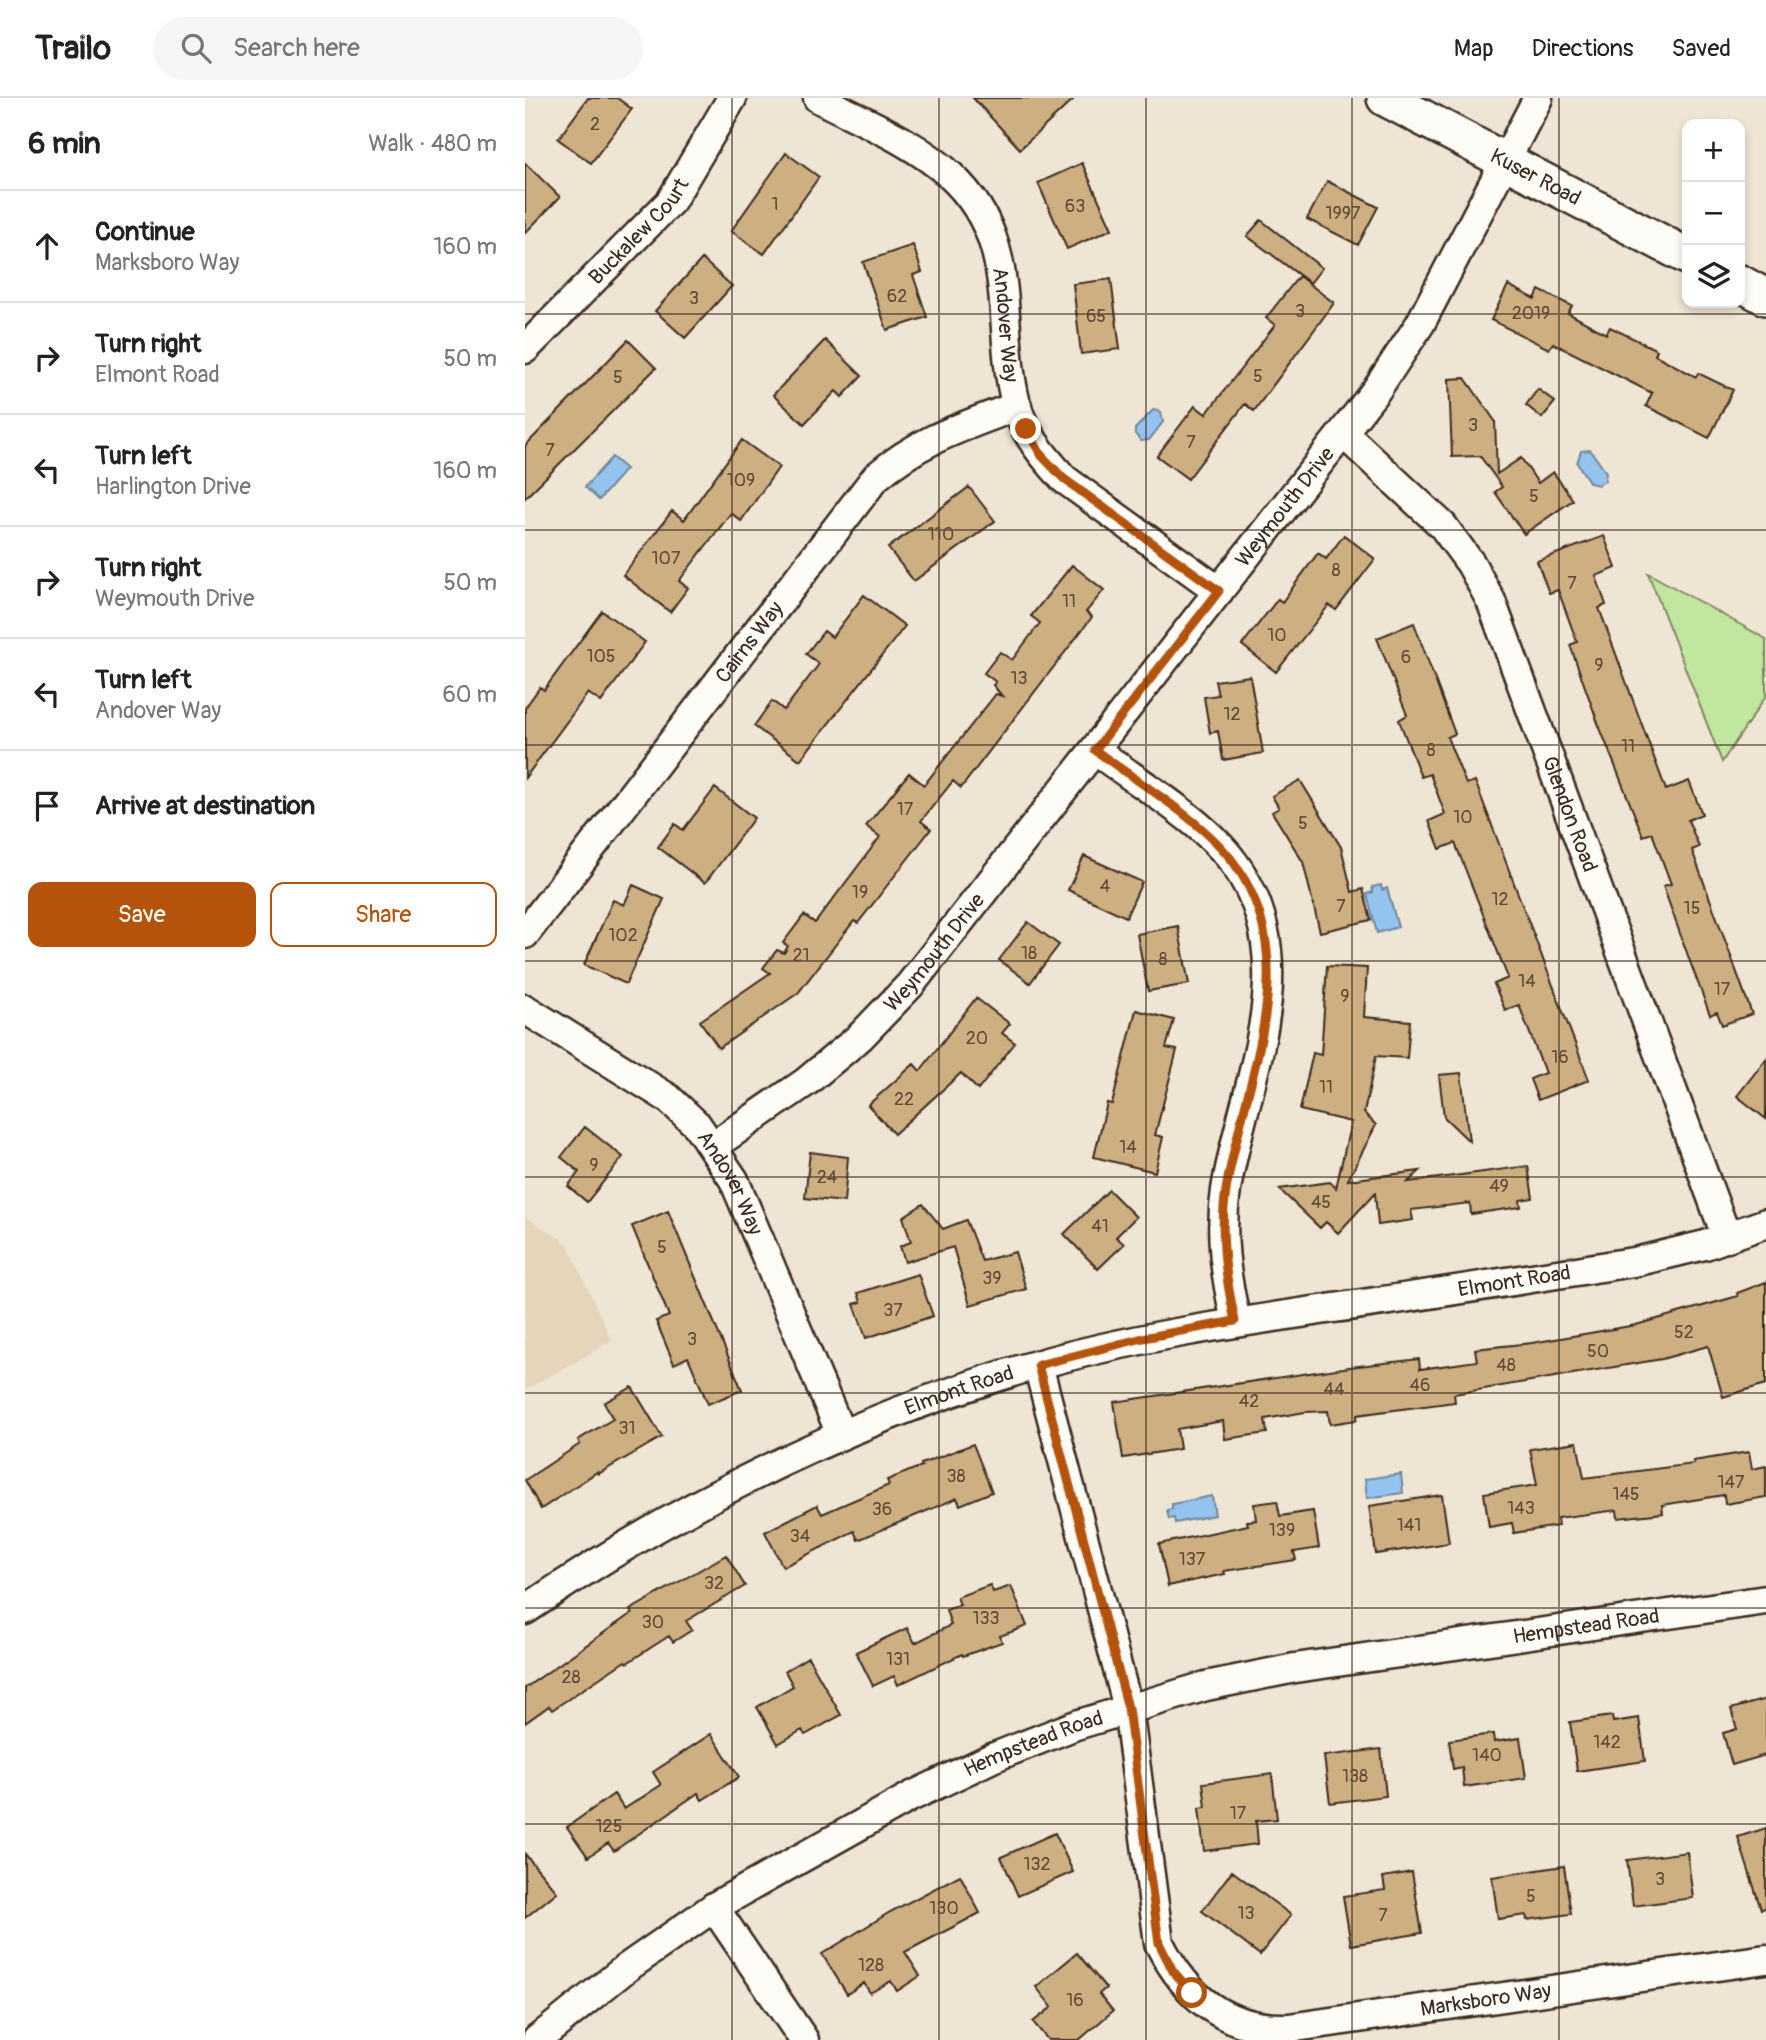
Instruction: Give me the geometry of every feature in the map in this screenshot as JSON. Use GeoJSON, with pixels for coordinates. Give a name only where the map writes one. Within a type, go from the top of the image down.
{"type":"FeatureCollection","features":[{"type":"Feature","properties":{"kind":"street","name":"Buckalew Court"},"geometry":{"type":"LineString","coordinates":[[525,349],[671,201],[732,98]]}},
{"type":"Feature","properties":{"kind":"street","name":"Andover Way"},"geometry":{"type":"LineString","coordinates":[[818,98],[925,155],[952,177],[976,206],[992,237],[1003,273],[1010,372],[1017,406],[1026,429],[1042,456],[1064,479],[1219,591]]}},
{"type":"Feature","properties":{"kind":"street","name":"Kuser Road"},"geometry":{"type":"LineString","coordinates":[[1385,98],[1682,253]]}},
{"type":"Feature","properties":{"kind":"street","name":"Weymouth Drive"},"geometry":{"type":"LineString","coordinates":[[713,1146],[806,1082],[860,1037],[910,985],[1095,750],[1343,433],[1420,324],[1538,98]]}},
{"type":"Feature","properties":{"kind":"street"},"geometry":{"type":"LineString","coordinates":[[1745,286],[1766,297]]}},
{"type":"Feature","properties":{"kind":"street","name":"Cairns Way"},"geometry":{"type":"LineString","coordinates":[[525,934],[876,477],[916,447],[1017,406]]}},
{"type":"Feature","properties":{"kind":"street","name":"Glendon Road"},"geometry":{"type":"LineString","coordinates":[[1343,433],[1443,526],[1471,564],[1491,601],[1727,1238]]}},
{"type":"Feature","properties":{"kind":"street"},"geometry":{"type":"LineString","coordinates":[[1095,750],[1211,837],[1234,863],[1252,893],[1264,923],[1270,961],[1269,996],[1226,1191],[1222,1234],[1226,1279],[1235,1321]]}},
{"type":"Feature","properties":{"kind":"street","name":"Andover Way"},"geometry":{"type":"LineString","coordinates":[[525,1009],[668,1098],[697,1125],[713,1146],[734,1180],[841,1434]]}},
{"type":"Feature","properties":{"kind":"street","name":"Elmont Road"},"geometry":{"type":"LineString","coordinates":[[525,1611],[599,1560],[675,1516],[841,1434],[944,1394],[1038,1365],[1143,1338],[1235,1321],[1639,1261],[1727,1238],[1766,1223]]}},
{"type":"Feature","properties":{"kind":"street","name":"Marksboro Way"},"geometry":{"type":"LineString","coordinates":[[1038,1365],[1128,1708],[1159,1943],[1173,1971],[1192,1993],[1215,2011],[1243,2024],[1289,2028],[1766,1959]]}},
{"type":"Feature","properties":{"kind":"street","name":"Hempstead Road"},"geometry":{"type":"LineString","coordinates":[[537,2040],[625,1969],[714,1907],[910,1797],[992,1758],[1128,1708],[1206,1686],[1295,1668],[1766,1601]]}},
{"type":"Feature","properties":{"kind":"street"},"geometry":{"type":"LineString","coordinates":[[714,1907],[804,2040]]}},
{"type":"Feature","properties":{"kind":"shaded area"},"geometry":{"type":"Polygon","coordinates":[[[525,1217],[567,1243],[612,1341],[525,1390],[525,1217]]]}},
{"type":"Feature","properties":{"kind":"green space"},"geometry":{"type":"Polygon","coordinates":[[[1648,573],[1766,639],[1766,696],[1722,762],[1648,573]]]}},
{"type":"Feature","properties":{"kind":"water"},"geometry":{"type":"Polygon","coordinates":[[[1153,410],[1161,412],[1163,422],[1149,440],[1141,441],[1135,434],[1135,429],[1153,410]]]}},
{"type":"Feature","properties":{"kind":"water"},"geometry":{"type":"Polygon","coordinates":[[[1590,450],[1606,472],[1605,481],[1598,485],[1590,483],[1577,463],[1581,451],[1590,450]]]}},
{"type":"Feature","properties":{"kind":"water"},"geometry":{"type":"Polygon","coordinates":[[[612,457],[626,469],[599,500],[585,487],[612,457]]]}},
{"type":"Feature","properties":{"kind":"water"},"geometry":{"type":"Polygon","coordinates":[[[1381,885],[1382,890],[1387,888],[1398,927],[1377,933],[1367,894],[1373,892],[1372,887],[1381,885]]]}},
{"type":"Feature","properties":{"kind":"water"},"geometry":{"type":"Polygon","coordinates":[[[1401,1474],[1403,1493],[1367,1498],[1365,1479],[1401,1474]]]}},
{"type":"Feature","properties":{"kind":"water"},"geometry":{"type":"Polygon","coordinates":[[[1212,1496],[1215,1515],[1175,1523],[1174,1518],[1169,1519],[1167,1510],[1172,1509],[1172,1504],[1212,1496]]]}},
{"type":"Feature","properties":{"kind":"building"},"geometry":{"type":"Polygon","coordinates":[[[588,98],[617,98],[632,109],[591,163],[558,139],[588,98]]]}},
{"type":"Feature","properties":{"kind":"building"},"geometry":{"type":"Polygon","coordinates":[[[973,98],[1075,98],[1020,149],[973,98]]]}},
{"type":"Feature","properties":{"kind":"building"},"geometry":{"type":"Polygon","coordinates":[[[786,153],[819,177],[764,254],[731,231],[786,153]]]}},
{"type":"Feature","properties":{"kind":"building"},"geometry":{"type":"Polygon","coordinates":[[[525,163],[560,197],[525,233],[525,163]]]}},
{"type":"Feature","properties":{"kind":"building"},"geometry":{"type":"Polygon","coordinates":[[[1082,163],[1112,229],[1067,249],[1038,183],[1082,163]]]}},
{"type":"Feature","properties":{"kind":"building"},"geometry":{"type":"Polygon","coordinates":[[[1327,181],[1378,207],[1358,245],[1307,219],[1327,181]]]}},
{"type":"Feature","properties":{"kind":"building"},"geometry":{"type":"Polygon","coordinates":[[[1261,220],[1322,268],[1310,283],[1247,236],[1261,220]]]}},
{"type":"Feature","properties":{"kind":"building"},"geometry":{"type":"Polygon","coordinates":[[[913,245],[922,272],[913,275],[927,317],[887,330],[863,262],[913,245]]]}},
{"type":"Feature","properties":{"kind":"building"},"geometry":{"type":"Polygon","coordinates":[[[702,259],[732,286],[685,338],[655,311],[702,259]]]}},
{"type":"Feature","properties":{"kind":"building"},"geometry":{"type":"Polygon","coordinates":[[[1299,276],[1334,303],[1254,411],[1245,404],[1188,479],[1157,456],[1195,406],[1206,414],[1275,325],[1266,318],[1299,276]]]}},
{"type":"Feature","properties":{"kind":"building"},"geometry":{"type":"Polygon","coordinates":[[[1111,279],[1120,349],[1081,354],[1073,284],[1111,279]]]}},
{"type":"Feature","properties":{"kind":"building"},"geometry":{"type":"Polygon","coordinates":[[[1508,285],[1535,299],[1539,290],[1572,306],[1568,313],[1606,334],[1610,327],[1657,350],[1655,355],[1696,377],[1698,373],[1733,390],[1709,438],[1646,406],[1652,393],[1553,343],[1549,349],[1491,320],[1508,285]]]}},
{"type":"Feature","properties":{"kind":"building"},"geometry":{"type":"Polygon","coordinates":[[[628,340],[656,368],[525,498],[525,446],[628,340]]]}},
{"type":"Feature","properties":{"kind":"building"},"geometry":{"type":"Polygon","coordinates":[[[825,340],[862,376],[842,397],[836,391],[804,424],[773,395],[825,340]]]}},
{"type":"Feature","properties":{"kind":"building"},"geometry":{"type":"Polygon","coordinates":[[[1465,378],[1495,421],[1497,474],[1521,458],[1538,483],[1553,472],[1573,500],[1524,534],[1495,492],[1502,487],[1480,456],[1452,457],[1449,379],[1465,378]]]}},
{"type":"Feature","properties":{"kind":"building"},"geometry":{"type":"Polygon","coordinates":[[[1538,389],[1555,402],[1542,418],[1526,405],[1538,389]]]}},
{"type":"Feature","properties":{"kind":"building"},"geometry":{"type":"Polygon","coordinates":[[[742,440],[779,467],[741,521],[731,513],[679,581],[688,588],[670,612],[623,575],[672,511],[684,520],[742,440]]]}},
{"type":"Feature","properties":{"kind":"building"},"geometry":{"type":"Polygon","coordinates":[[[969,487],[995,521],[914,581],[888,548],[969,487]]]}},
{"type":"Feature","properties":{"kind":"building"},"geometry":{"type":"Polygon","coordinates":[[[1344,535],[1375,559],[1336,610],[1329,605],[1276,672],[1242,645],[1278,599],[1282,602],[1318,553],[1326,559],[1344,535]]]}},
{"type":"Feature","properties":{"kind":"building"},"geometry":{"type":"Polygon","coordinates":[[[1604,536],[1616,568],[1596,576],[1606,605],[1599,608],[1666,790],[1689,781],[1702,814],[1688,820],[1699,847],[1692,850],[1752,1014],[1722,1025],[1717,1012],[1710,1015],[1692,967],[1663,886],[1671,884],[1652,833],[1643,836],[1598,723],[1570,645],[1577,642],[1558,590],[1549,593],[1537,561],[1604,536]]]}},
{"type":"Feature","properties":{"kind":"building"},"geometry":{"type":"Polygon","coordinates":[[[1072,565],[1104,590],[1086,612],[1092,617],[961,788],[953,781],[921,821],[931,829],[858,923],[854,921],[798,993],[719,1048],[700,1021],[770,973],[763,968],[777,950],[784,953],[788,946],[783,943],[804,915],[815,923],[880,837],[866,826],[909,773],[924,785],[996,694],[1002,696],[993,685],[996,682],[984,673],[1000,652],[1012,660],[1040,623],[1031,616],[1072,565]]]}},
{"type":"Feature","properties":{"kind":"building"},"geometry":{"type":"Polygon","coordinates":[[[864,595],[905,626],[800,760],[754,726],[772,701],[784,710],[819,664],[806,654],[824,631],[832,637],[864,595]]]}},
{"type":"Feature","properties":{"kind":"building"},"geometry":{"type":"Polygon","coordinates":[[[602,611],[645,642],[601,702],[588,693],[525,778],[525,708],[540,687],[544,690],[602,611]]]}},
{"type":"Feature","properties":{"kind":"building"},"geometry":{"type":"Polygon","coordinates":[[[1414,623],[1455,734],[1447,737],[1466,784],[1475,781],[1589,1080],[1538,1100],[1530,1079],[1545,1073],[1519,1005],[1505,1010],[1494,984],[1508,978],[1455,843],[1440,849],[1429,821],[1445,814],[1430,774],[1421,777],[1399,720],[1407,715],[1377,638],[1414,623]]]}},
{"type":"Feature","properties":{"kind":"building"},"geometry":{"type":"Polygon","coordinates":[[[1250,676],[1263,753],[1223,760],[1218,731],[1210,733],[1204,697],[1218,695],[1215,681],[1250,676]]]}},
{"type":"Feature","properties":{"kind":"building"},"geometry":{"type":"Polygon","coordinates":[[[1300,780],[1341,847],[1352,892],[1363,889],[1371,920],[1320,932],[1303,862],[1272,812],[1279,808],[1272,796],[1300,780]]]}},
{"type":"Feature","properties":{"kind":"building"},"geometry":{"type":"Polygon","coordinates":[[[715,788],[754,818],[705,883],[658,847],[675,824],[683,830],[715,788]]]}},
{"type":"Feature","properties":{"kind":"building"},"geometry":{"type":"Polygon","coordinates":[[[1084,856],[1142,882],[1126,917],[1068,890],[1084,856]]]}},
{"type":"Feature","properties":{"kind":"building"},"geometry":{"type":"Polygon","coordinates":[[[633,885],[664,899],[626,984],[584,965],[613,900],[624,905],[633,885]]]}},
{"type":"Feature","properties":{"kind":"building"},"geometry":{"type":"Polygon","coordinates":[[[1028,922],[1059,945],[1030,983],[999,960],[1028,922]]]}},
{"type":"Feature","properties":{"kind":"building"},"geometry":{"type":"Polygon","coordinates":[[[1178,926],[1189,984],[1148,991],[1137,934],[1178,926]]]}},
{"type":"Feature","properties":{"kind":"building"},"geometry":{"type":"Polygon","coordinates":[[[1327,966],[1367,968],[1364,1017],[1410,1021],[1407,1058],[1376,1056],[1364,1113],[1376,1125],[1348,1180],[1420,1171],[1408,1182],[1528,1166],[1533,1198],[1520,1200],[1521,1207],[1471,1214],[1470,1203],[1411,1210],[1413,1220],[1378,1225],[1375,1193],[1338,1233],[1326,1222],[1320,1228],[1279,1189],[1330,1182],[1336,1188],[1351,1122],[1300,1110],[1313,1053],[1321,1055],[1327,966]]]}},
{"type":"Feature","properties":{"kind":"building"},"geometry":{"type":"Polygon","coordinates":[[[976,998],[1010,1024],[1002,1033],[1015,1043],[978,1090],[961,1073],[894,1134],[868,1105],[914,1064],[920,1071],[976,998]]]}},
{"type":"Feature","properties":{"kind":"building"},"geometry":{"type":"Polygon","coordinates":[[[1136,1010],[1174,1020],[1166,1048],[1177,1050],[1155,1135],[1163,1137],[1155,1172],[1094,1157],[1107,1103],[1112,1104],[1136,1010]]]}},
{"type":"Feature","properties":{"kind":"building"},"geometry":{"type":"Polygon","coordinates":[[[1766,1059],[1766,1119],[1737,1096],[1766,1059]]]}},
{"type":"Feature","properties":{"kind":"building"},"geometry":{"type":"Polygon","coordinates":[[[1461,1073],[1469,1141],[1444,1117],[1439,1075],[1461,1073]]]}},
{"type":"Feature","properties":{"kind":"building"},"geometry":{"type":"Polygon","coordinates":[[[585,1127],[623,1157],[587,1202],[568,1186],[579,1172],[561,1157],[585,1127]]]}},
{"type":"Feature","properties":{"kind":"building"},"geometry":{"type":"Polygon","coordinates":[[[810,1152],[848,1157],[844,1202],[805,1198],[810,1152]]]}},
{"type":"Feature","properties":{"kind":"building"},"geometry":{"type":"Polygon","coordinates":[[[1109,1190],[1136,1217],[1116,1237],[1124,1244],[1098,1269],[1064,1234],[1109,1190]]]}},
{"type":"Feature","properties":{"kind":"building"},"geometry":{"type":"Polygon","coordinates":[[[923,1204],[943,1229],[966,1220],[982,1261],[1015,1252],[1026,1289],[970,1305],[953,1247],[905,1262],[900,1246],[911,1242],[903,1217],[923,1204]]]}},
{"type":"Feature","properties":{"kind":"building"},"geometry":{"type":"Polygon","coordinates":[[[668,1211],[742,1390],[708,1404],[688,1357],[674,1364],[656,1321],[669,1316],[632,1226],[668,1211]]]}},
{"type":"Feature","properties":{"kind":"building"},"geometry":{"type":"Polygon","coordinates":[[[918,1274],[933,1316],[866,1338],[854,1304],[861,1302],[858,1293],[918,1274]]]}},
{"type":"Feature","properties":{"kind":"building"},"geometry":{"type":"Polygon","coordinates":[[[1766,1282],[1766,1384],[1723,1397],[1708,1346],[1662,1359],[1454,1394],[1455,1402],[1357,1415],[1357,1420],[1330,1424],[1328,1411],[1305,1412],[1265,1419],[1267,1433],[1225,1439],[1223,1421],[1177,1429],[1180,1449],[1123,1458],[1114,1402],[1419,1359],[1420,1369],[1477,1361],[1475,1349],[1532,1343],[1636,1325],[1738,1296],[1737,1293],[1766,1282]]]}},
{"type":"Feature","properties":{"kind":"building"},"geometry":{"type":"Polygon","coordinates":[[[632,1387],[662,1437],[598,1474],[597,1472],[541,1509],[525,1480],[580,1444],[578,1440],[613,1419],[604,1403],[632,1387]]]}},
{"type":"Feature","properties":{"kind":"building"},"geometry":{"type":"Polygon","coordinates":[[[1577,1442],[1584,1478],[1694,1464],[1693,1461],[1749,1452],[1752,1469],[1766,1466],[1766,1497],[1725,1504],[1724,1495],[1662,1505],[1663,1513],[1618,1518],[1617,1510],[1557,1518],[1558,1526],[1514,1533],[1512,1523],[1489,1527],[1484,1493],[1537,1485],[1530,1449],[1577,1442]]]}},
{"type":"Feature","properties":{"kind":"building"},"geometry":{"type":"Polygon","coordinates":[[[973,1444],[992,1492],[960,1505],[957,1498],[858,1540],[854,1531],[783,1567],[765,1532],[817,1505],[822,1514],[889,1485],[887,1480],[922,1466],[921,1464],[973,1444]]]}},
{"type":"Feature","properties":{"kind":"building"},"geometry":{"type":"Polygon","coordinates":[[[1442,1495],[1449,1543],[1376,1554],[1369,1506],[1442,1495]]]}},
{"type":"Feature","properties":{"kind":"building"},"geometry":{"type":"Polygon","coordinates":[[[1277,1501],[1280,1516],[1313,1511],[1319,1548],[1294,1552],[1296,1560],[1224,1571],[1225,1574],[1168,1586],[1159,1544],[1248,1525],[1247,1521],[1256,1520],[1254,1504],[1277,1501]]]}},
{"type":"Feature","properties":{"kind":"building"},"geometry":{"type":"Polygon","coordinates":[[[726,1555],[745,1586],[686,1621],[692,1630],[673,1642],[669,1636],[627,1663],[625,1661],[552,1710],[549,1706],[525,1723],[525,1688],[632,1613],[630,1610],[726,1555]]]}},
{"type":"Feature","properties":{"kind":"building"},"geometry":{"type":"Polygon","coordinates":[[[990,1585],[993,1592],[1011,1586],[1027,1626],[1000,1636],[1002,1642],[963,1656],[962,1654],[898,1685],[894,1676],[873,1686],[856,1652],[907,1628],[915,1643],[951,1625],[946,1610],[960,1605],[957,1597],[990,1585]]]}},
{"type":"Feature","properties":{"kind":"building"},"geometry":{"type":"Polygon","coordinates":[[[808,1657],[841,1715],[805,1735],[802,1730],[778,1744],[757,1707],[793,1686],[785,1671],[808,1657]]]}},
{"type":"Feature","properties":{"kind":"building"},"geometry":{"type":"Polygon","coordinates":[[[1766,1699],[1766,1755],[1732,1765],[1723,1733],[1737,1729],[1731,1709],[1766,1699]]]}},
{"type":"Feature","properties":{"kind":"building"},"geometry":{"type":"Polygon","coordinates":[[[1612,1716],[1613,1722],[1639,1718],[1645,1761],[1577,1771],[1570,1722],[1612,1716]]]}},
{"type":"Feature","properties":{"kind":"building"},"geometry":{"type":"Polygon","coordinates":[[[711,1734],[739,1777],[702,1800],[698,1793],[614,1851],[608,1843],[588,1857],[567,1827],[614,1794],[624,1809],[661,1785],[653,1772],[711,1734]]]}},
{"type":"Feature","properties":{"kind":"building"},"geometry":{"type":"Polygon","coordinates":[[[1493,1734],[1494,1742],[1520,1738],[1526,1778],[1464,1787],[1462,1767],[1453,1769],[1449,1740],[1493,1734]]]}},
{"type":"Feature","properties":{"kind":"building"},"geometry":{"type":"Polygon","coordinates":[[[1381,1749],[1386,1796],[1330,1803],[1324,1756],[1381,1749]]]}},
{"type":"Feature","properties":{"kind":"building"},"geometry":{"type":"Polygon","coordinates":[[[1272,1774],[1277,1819],[1256,1821],[1258,1844],[1204,1851],[1199,1808],[1206,1807],[1203,1783],[1272,1774]]]}},
{"type":"Feature","properties":{"kind":"building"},"geometry":{"type":"Polygon","coordinates":[[[1766,1828],[1766,1908],[1761,1909],[1738,1837],[1766,1828]]]}},
{"type":"Feature","properties":{"kind":"building"},"geometry":{"type":"Polygon","coordinates":[[[1055,1833],[1073,1872],[1018,1896],[1001,1857],[1055,1833]]]}},
{"type":"Feature","properties":{"kind":"building"},"geometry":{"type":"Polygon","coordinates":[[[1687,1852],[1693,1898],[1633,1906],[1627,1860],[1687,1852]]]}},
{"type":"Feature","properties":{"kind":"building"},"geometry":{"type":"Polygon","coordinates":[[[525,1854],[557,1892],[525,1918],[525,1854]]]}},
{"type":"Feature","properties":{"kind":"building"},"geometry":{"type":"Polygon","coordinates":[[[1564,1866],[1571,1914],[1527,1920],[1526,1915],[1498,1919],[1492,1877],[1564,1866]]]}},
{"type":"Feature","properties":{"kind":"building"},"geometry":{"type":"Polygon","coordinates":[[[1232,1871],[1291,1915],[1260,1955],[1202,1911],[1232,1871]]]}},
{"type":"Feature","properties":{"kind":"building"},"geometry":{"type":"Polygon","coordinates":[[[1412,1872],[1422,1933],[1351,1945],[1343,1896],[1385,1890],[1383,1877],[1412,1872]]]}},
{"type":"Feature","properties":{"kind":"building"},"geometry":{"type":"Polygon","coordinates":[[[960,1875],[980,1913],[905,1952],[920,1976],[897,1991],[891,1981],[870,1993],[864,1983],[847,1994],[822,1954],[890,1912],[960,1875]]]}},
{"type":"Feature","properties":{"kind":"building"},"geometry":{"type":"Polygon","coordinates":[[[1077,1953],[1106,1988],[1099,1994],[1113,2011],[1079,2040],[1048,2040],[1033,2022],[1052,2007],[1036,1987],[1077,1953]]]}},
{"type":"Feature","properties":{"kind":"route"},"geometry":{"type":"LineString","coordinates":[[1026,429],[1042,456],[1064,479],[1219,591],[1095,750],[1211,837],[1234,863],[1252,893],[1264,923],[1270,961],[1269,996],[1226,1191],[1222,1234],[1226,1279],[1235,1321],[1143,1338],[1038,1365],[1128,1708],[1159,1943],[1173,1971],[1192,1993]]}}]}
